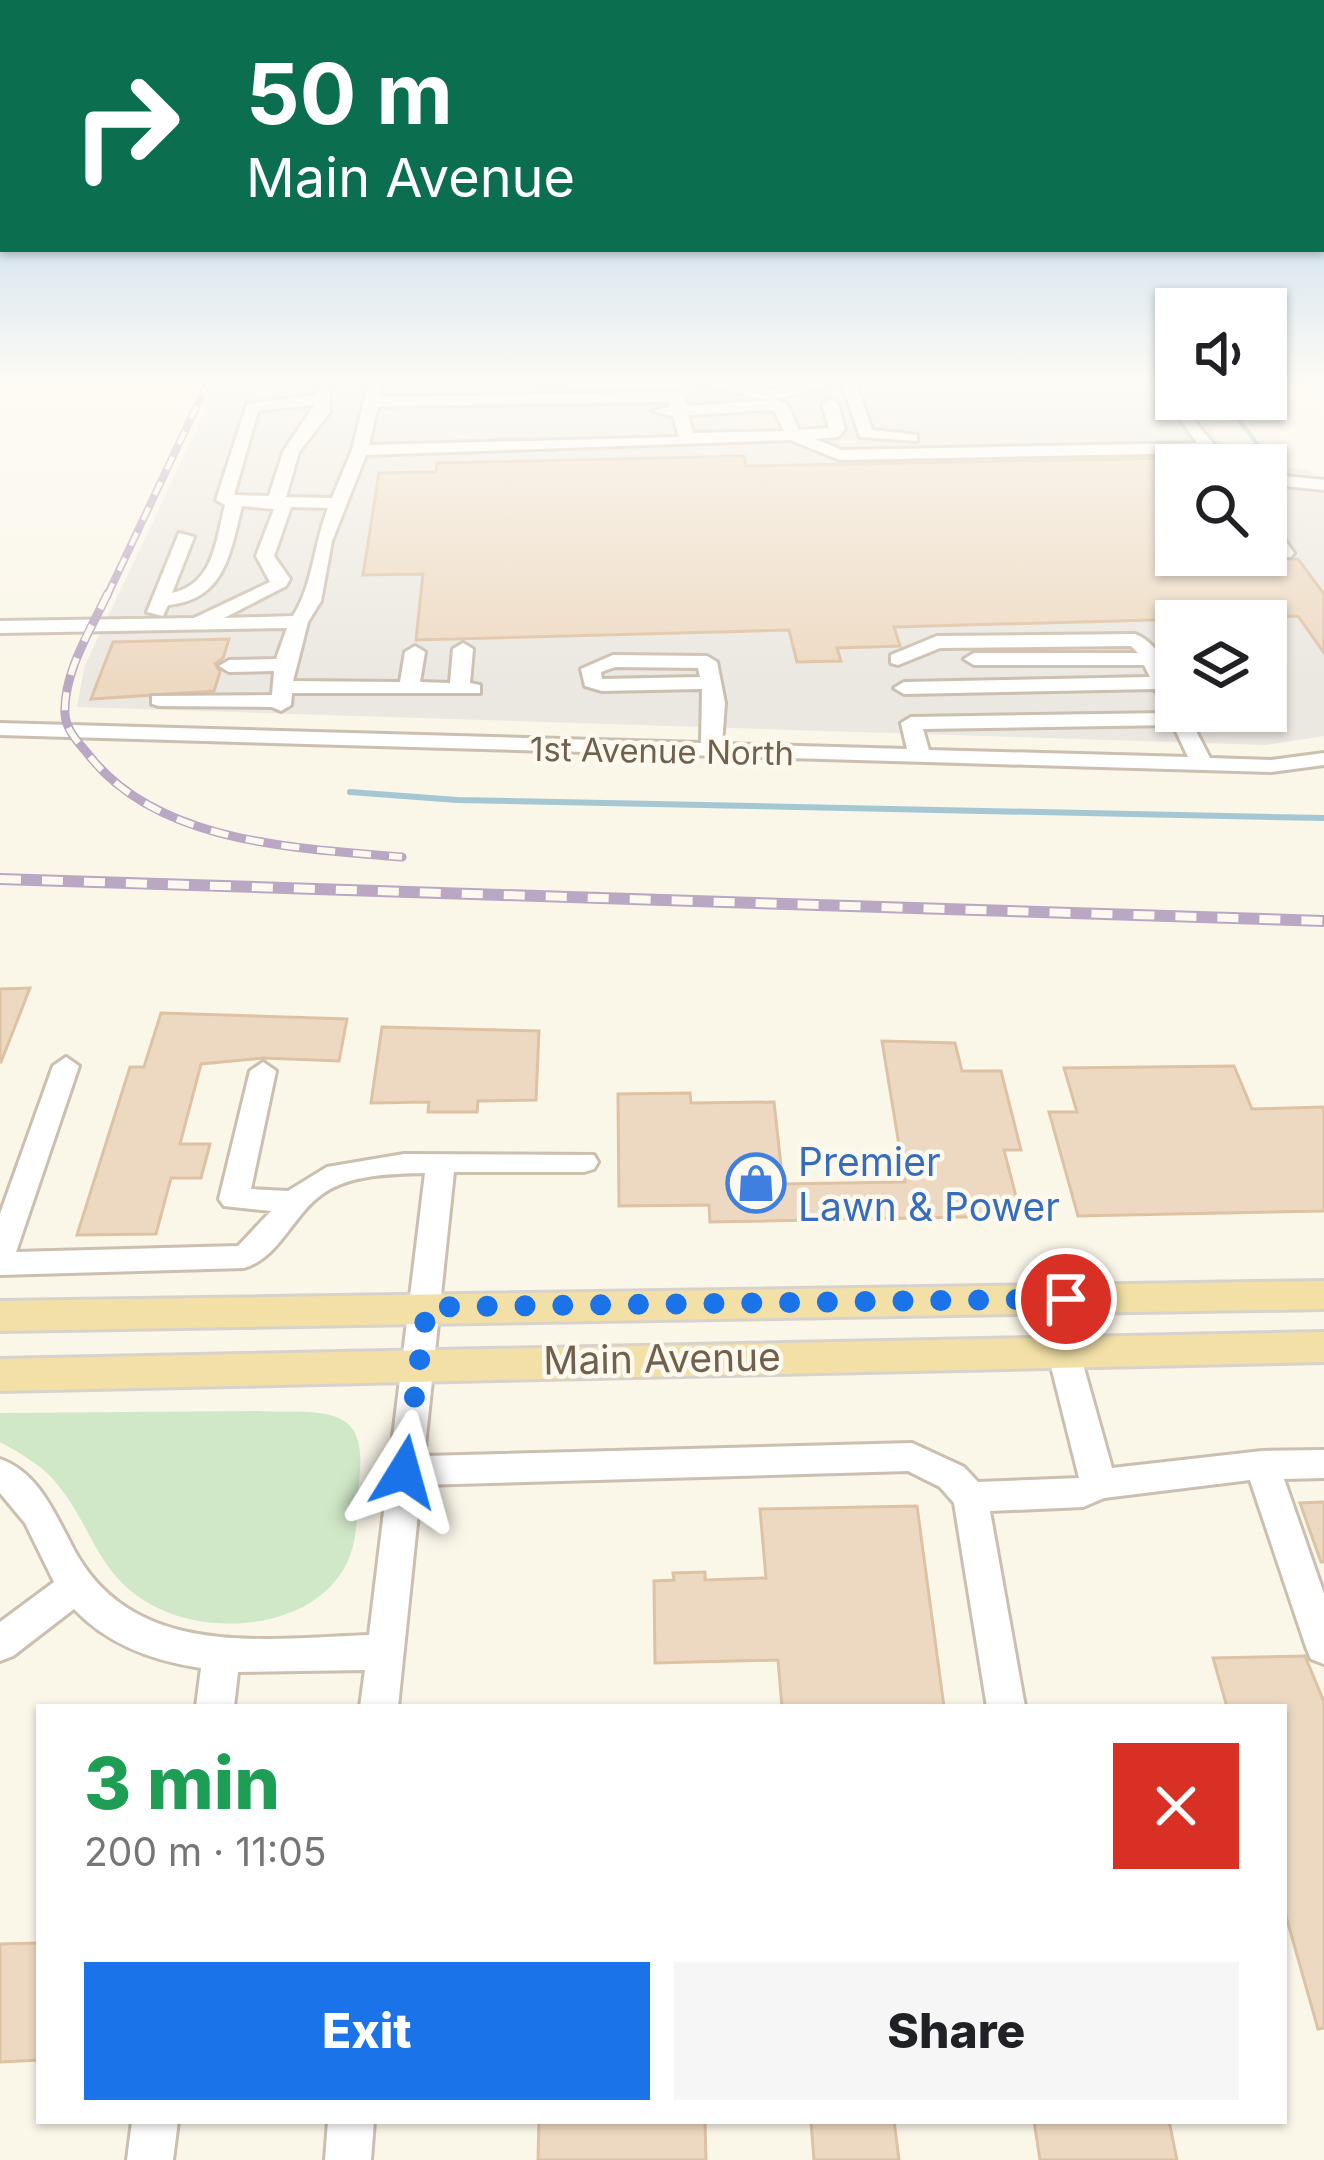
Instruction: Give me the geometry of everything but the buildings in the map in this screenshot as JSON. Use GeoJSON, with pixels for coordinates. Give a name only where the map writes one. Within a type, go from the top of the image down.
{"type":"FeatureCollection","features":[{"type":"Feature","properties":{"kind":"main road","name":"Main Avenue"},"geometry":{"type":"LineString","coordinates":[[0,1316],[1324,1295]]}},
{"type":"Feature","properties":{"kind":"main road","name":"Main Avenue"},"geometry":{"type":"LineString","coordinates":[[0,1375],[1324,1347]]}},
{"type":"Feature","properties":{"kind":"street"},"geometry":{"type":"LineString","coordinates":[[230,481],[225,502],[339,503]]}},
{"type":"Feature","properties":{"kind":"street"},"geometry":{"type":"LineString","coordinates":[[277,503],[285,481]]}},
{"type":"Feature","properties":{"kind":"street"},"geometry":{"type":"LineString","coordinates":[[276,738],[283,684],[299,622],[317,583],[323,541],[348,481]]}},
{"type":"Feature","properties":{"kind":"street"},"geometry":{"type":"LineString","coordinates":[[1287,481],[1324,485]]}},
{"type":"Feature","properties":{"kind":"street"},"geometry":{"type":"LineString","coordinates":[[160,600],[190,598],[206,588],[234,502]]}},
{"type":"Feature","properties":{"kind":"street"},"geometry":{"type":"LineString","coordinates":[[277,503],[283,508],[265,556],[281,579],[277,586]]}},
{"type":"Feature","properties":{"kind":"street"},"geometry":{"type":"LineString","coordinates":[[150,626],[185,537]]}},
{"type":"Feature","properties":{"kind":"street"},"geometry":{"type":"LineString","coordinates":[[192,625],[277,586],[317,583]]}},
{"type":"Feature","properties":{"kind":"street"},"geometry":{"type":"LineString","coordinates":[[0,627],[299,622]]}},
{"type":"Feature","properties":{"kind":"street"},"geometry":{"type":"LineString","coordinates":[[244,625],[234,658],[283,684]]}},
{"type":"Feature","properties":{"kind":"street"},"geometry":{"type":"LineString","coordinates":[[159,700],[283,684],[466,689],[464,650]]}},
{"type":"Feature","properties":{"kind":"street"},"geometry":{"type":"LineString","coordinates":[[409,688],[415,652]]}},
{"type":"Feature","properties":{"kind":"street"},"geometry":{"type":"LineString","coordinates":[[920,757],[898,659],[1148,653],[1155,668]]}},
{"type":"Feature","properties":{"kind":"street"},"geometry":{"type":"LineString","coordinates":[[711,682],[602,685],[592,682],[591,669],[614,661],[695,658],[707,662],[711,682],[711,752]]}},
{"type":"Feature","properties":{"kind":"street"},"geometry":{"type":"LineString","coordinates":[[904,688],[1155,683]]}},
{"type":"Feature","properties":{"kind":"street"},"geometry":{"type":"LineString","coordinates":[[1062,718],[1075,761]]}},
{"type":"Feature","properties":{"kind":"street"},"geometry":{"type":"LineString","coordinates":[[911,723],[1155,719]]}},
{"type":"Feature","properties":{"kind":"street","name":"1st Avenue North"},"geometry":{"type":"LineString","coordinates":[[0,729],[1271,766],[1324,759]]}},
{"type":"Feature","properties":{"kind":"street"},"geometry":{"type":"LineString","coordinates":[[1186,732],[1202,764]]}},
{"type":"Feature","properties":{"kind":"street"},"geometry":{"type":"LineString","coordinates":[[66,1066],[0,1260],[244,1257],[269,1241],[294,1202],[338,1172],[584,1162]]}},
{"type":"Feature","properties":{"kind":"street"},"geometry":{"type":"LineString","coordinates":[[263,1071],[235,1199],[294,1202]]}},
{"type":"Feature","properties":{"kind":"street"},"geometry":{"type":"LineString","coordinates":[[379,1704],[381,1652],[427,1307],[440,1165]]}},
{"type":"Feature","properties":{"kind":"street"},"geometry":{"type":"LineString","coordinates":[[1063,1350],[1099,1484]]}},
{"type":"Feature","properties":{"kind":"street"},"geometry":{"type":"LineString","coordinates":[[404,1472],[912,1456],[952,1477],[970,1497],[1005,1704]]}},
{"type":"Feature","properties":{"kind":"street"},"geometry":{"type":"LineString","coordinates":[[970,1497],[1070,1493],[1099,1484],[1262,1465],[1324,1464]]}},
{"type":"Feature","properties":{"kind":"street"},"geometry":{"type":"LineString","coordinates":[[1262,1465],[1324,1647]]}},
{"type":"Feature","properties":{"kind":"street"},"geometry":{"type":"LineString","coordinates":[[0,1473],[19,1486],[46,1520],[76,1586],[105,1613],[146,1638],[222,1653],[381,1652]]}},
{"type":"Feature","properties":{"kind":"street"},"geometry":{"type":"LineString","coordinates":[[0,1644],[76,1586]]}},
{"type":"Feature","properties":{"kind":"street"},"geometry":{"type":"LineString","coordinates":[[215,1704],[222,1653]]}},
{"type":"Feature","properties":{"kind":"street"},"geometry":{"type":"LineString","coordinates":[[150,2160],[155,2124]]}},
{"type":"Feature","properties":{"kind":"street"},"geometry":{"type":"LineString","coordinates":[[347,2160],[351,2124]]}},
{"type":"Feature","properties":{"kind":"shaded area"},"geometry":{"type":"Polygon","coordinates":[[[172,481],[1155,481],[1155,576],[1287,576],[1287,481],[1318,481],[1324,489],[1324,736],[1265,745],[77,707],[85,665],[172,481]]]}},
{"type":"Feature","properties":{"kind":"green space"},"geometry":{"type":"Polygon","coordinates":[[[0,1413],[329,1415],[352,1428],[360,1458],[357,1522],[342,1573],[323,1593],[299,1609],[243,1623],[185,1618],[138,1597],[109,1567],[52,1478],[0,1442],[0,1413]]]}},
{"type":"Feature","properties":{"kind":"waterway"},"geometry":{"type":"LineString","coordinates":[[350,792],[457,800],[1324,818]]}},
{"type":"Feature","properties":{"kind":"railway"},"geometry":{"type":"LineString","coordinates":[[107,596],[161,481]]}},
{"type":"Feature","properties":{"kind":"railway"},"geometry":{"type":"LineString","coordinates":[[108,593],[73,667],[65,714],[77,740],[117,784],[151,807],[232,836],[402,857]]}},
{"type":"Feature","properties":{"kind":"railway"},"geometry":{"type":"LineString","coordinates":[[0,879],[1324,921]]}},
{"type":"Feature","properties":{"kind":"place","name":"Premier Lawn & Power"},"geometry":{"type":"Point","coordinates":[756,1183]}},
{"type":"Feature","properties":{"kind":"route"},"geometry":{"type":"LineString","coordinates":[[404,1472],[427,1307],[1066,1299]]}}]}
